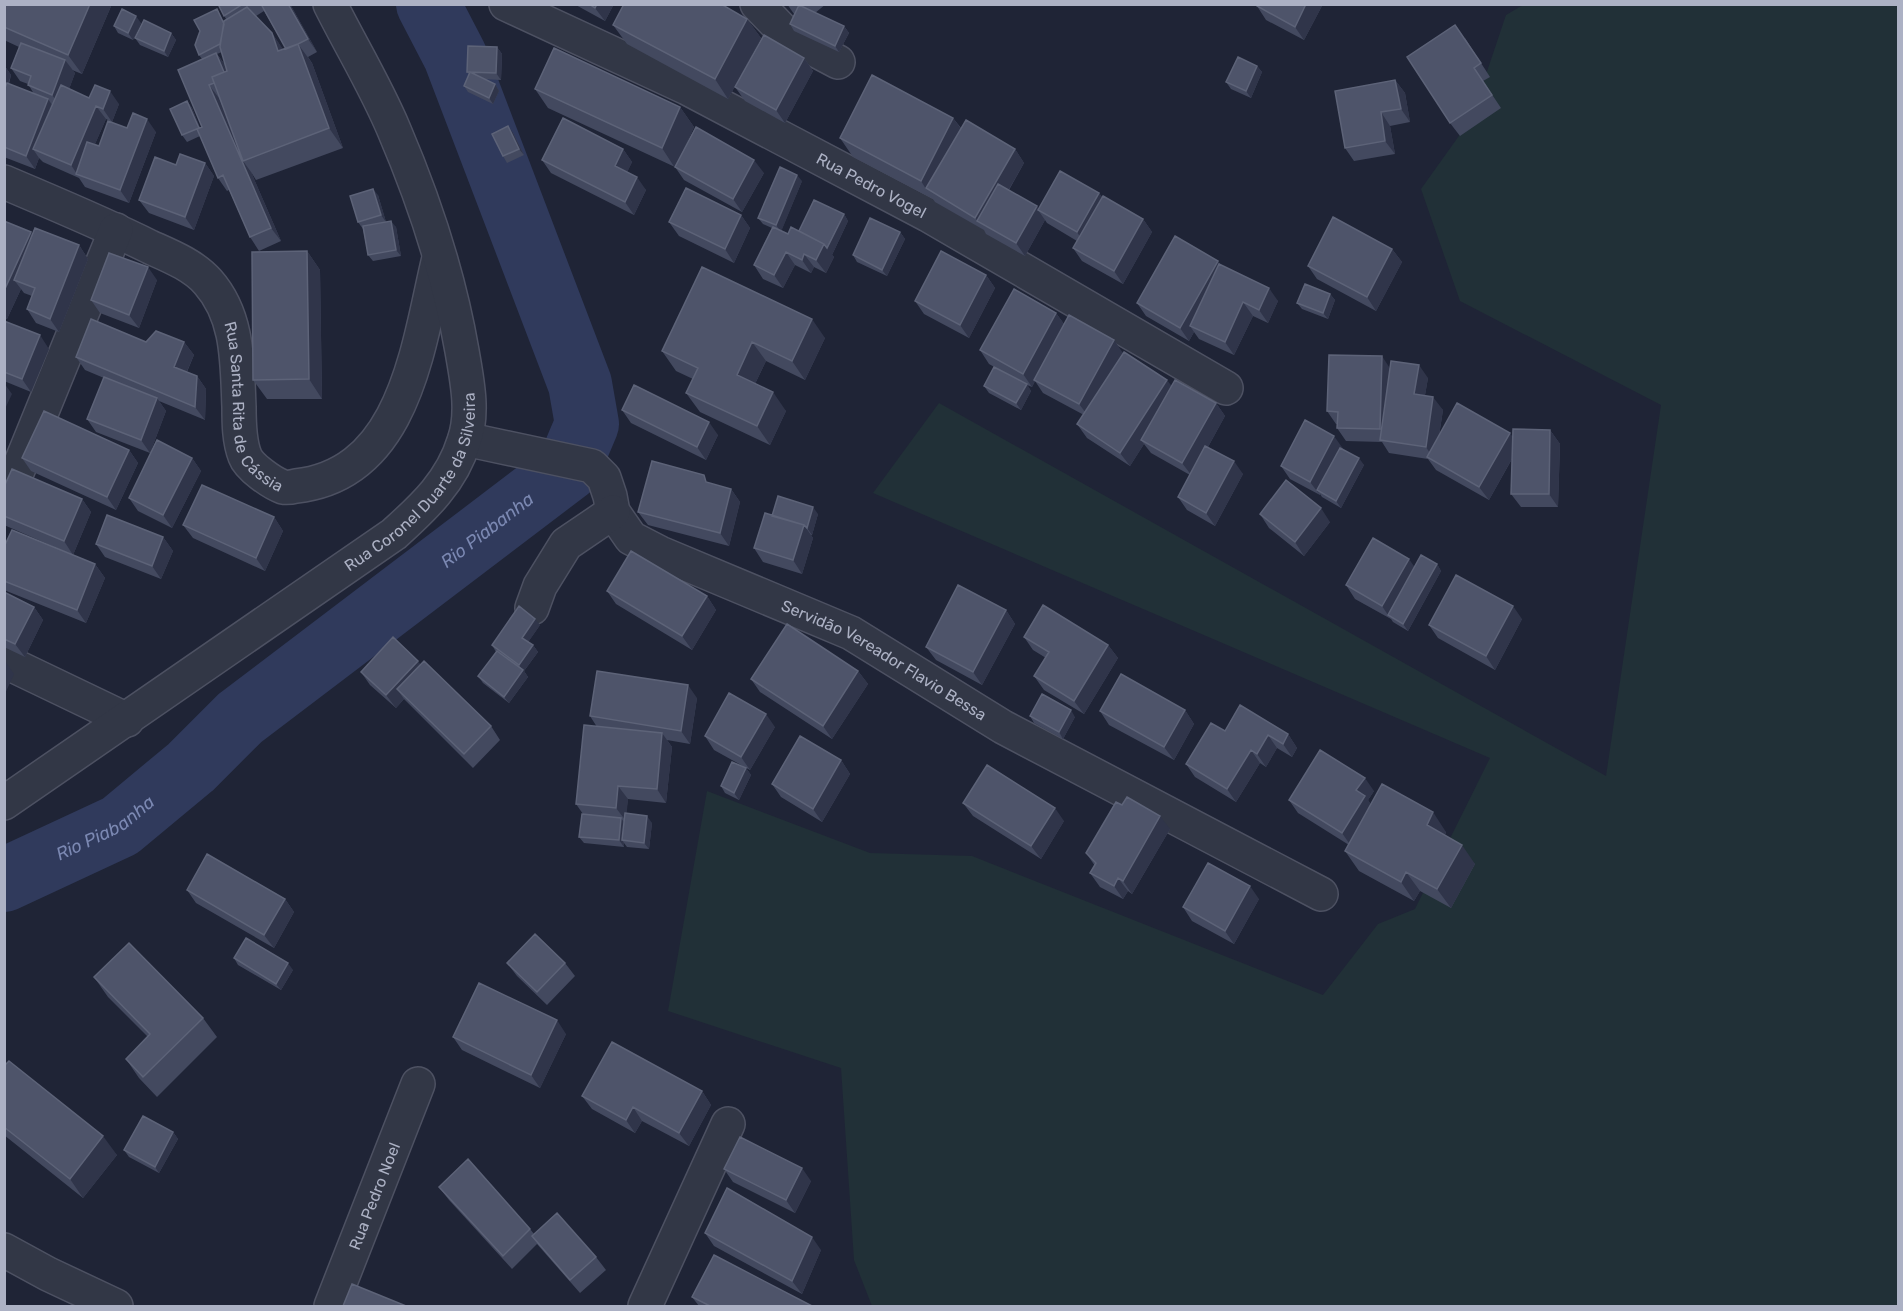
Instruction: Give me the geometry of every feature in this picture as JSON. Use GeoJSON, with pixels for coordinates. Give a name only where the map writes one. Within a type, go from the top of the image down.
{"type":"FeatureCollection","features":[{"type":"Feature","properties":{"kind":"street","name":"Rua Coronel Duarte da Silveira"},"geometry":{"type":"LineString","coordinates":[[4,803],[19,776],[127,720],[394,534],[428,503],[447,478],[465,439],[469,409],[467,381],[457,322],[440,254],[394,129],[330,4]]}},
{"type":"Feature","properties":{"kind":"street","name":"Rua Pedro Vogel"},"geometry":{"type":"LineString","coordinates":[[506,4],[687,88],[928,215],[1226,388]]}},
{"type":"Feature","properties":{"kind":"street"},"geometry":{"type":"LineString","coordinates":[[757,4],[787,35],[838,62]]}},
{"type":"Feature","properties":{"kind":"street","name":"Rua Santa Rita de Cássia"},"geometry":{"type":"LineString","coordinates":[[4,182],[116,230],[187,264],[207,280],[223,301],[232,326],[237,356],[239,425],[245,458],[263,476],[284,488],[314,484],[339,475],[364,457],[379,440],[403,398],[413,368],[440,254]]}},
{"type":"Feature","properties":{"kind":"street"},"geometry":{"type":"LineString","coordinates":[[18,470],[116,230]]}},
{"type":"Feature","properties":{"kind":"street","name":"Servidão Vereador Flavio Bessa"},"geometry":{"type":"LineString","coordinates":[[465,439],[592,466],[604,478],[612,512],[631,538],[851,633],[1003,727],[1321,894]]}},
{"type":"Feature","properties":{"kind":"street"},"geometry":{"type":"LineString","coordinates":[[531,608],[540,586],[566,544],[612,512]]}},
{"type":"Feature","properties":{"kind":"street"},"geometry":{"type":"LineString","coordinates":[[4,661],[127,720]]}},
{"type":"Feature","properties":{"kind":"street","name":"Rua Pedro Noel"},"geometry":{"type":"LineString","coordinates":[[331,1306],[418,1084]]}},
{"type":"Feature","properties":{"kind":"street"},"geometry":{"type":"LineString","coordinates":[[645,1306],[728,1124]]}},
{"type":"Feature","properties":{"kind":"street"},"geometry":{"type":"LineString","coordinates":[[4,1250],[116,1306]]}},
{"type":"Feature","properties":{"kind":"shaded area"},"geometry":{"type":"Polygon","coordinates":[[[1523,5],[1898,5],[1898,1306],[872,1306],[854,1260],[841,1068],[668,1011],[707,791],[870,853],[972,856],[1323,995],[1378,924],[1415,909],[1490,758],[873,493],[939,403],[1606,776],[1661,405],[1460,301],[1421,189],[1471,119],[1506,15],[1523,5]]]}},
{"type":"Feature","properties":{"kind":"building"},"geometry":{"type":"Polygon","coordinates":[[[4,4],[90,4],[68,55],[4,27],[4,4]]]}},
{"type":"Feature","properties":{"kind":"building"},"geometry":{"type":"Polygon","coordinates":[[[218,4],[243,4],[224,16],[218,4]]]}},
{"type":"Feature","properties":{"kind":"building"},"geometry":{"type":"Polygon","coordinates":[[[261,4],[288,4],[308,39],[286,49],[261,4]]]}},
{"type":"Feature","properties":{"kind":"building"},"geometry":{"type":"Polygon","coordinates":[[[624,4],[721,4],[747,19],[715,79],[613,25],[624,4]]]}},
{"type":"Feature","properties":{"kind":"building"},"geometry":{"type":"Polygon","coordinates":[[[1258,4],[1306,4],[1295,27],[1257,6],[1258,4]]]}},
{"type":"Feature","properties":{"kind":"building"},"geometry":{"type":"Polygon","coordinates":[[[799,5],[844,26],[835,46],[790,24],[799,5]]]}},
{"type":"Feature","properties":{"kind":"building"},"geometry":{"type":"Polygon","coordinates":[[[247,7],[272,33],[278,51],[298,44],[329,128],[243,161],[212,77],[227,71],[220,47],[224,21],[247,7]]]}},
{"type":"Feature","properties":{"kind":"building"},"geometry":{"type":"Polygon","coordinates":[[[122,9],[136,16],[128,33],[114,26],[122,9]]]}},
{"type":"Feature","properties":{"kind":"building"},"geometry":{"type":"Polygon","coordinates":[[[217,9],[224,24],[220,44],[199,55],[195,45],[200,31],[194,20],[217,9]]]}},
{"type":"Feature","properties":{"kind":"building"},"geometry":{"type":"Polygon","coordinates":[[[144,20],[171,33],[164,51],[135,38],[144,20]]]}},
{"type":"Feature","properties":{"kind":"building"},"geometry":{"type":"Polygon","coordinates":[[[1455,25],[1481,63],[1474,68],[1492,95],[1450,123],[1407,57],[1455,25]]]}},
{"type":"Feature","properties":{"kind":"building"},"geometry":{"type":"Polygon","coordinates":[[[764,35],[804,58],[776,110],[735,87],[764,35]]]}},
{"type":"Feature","properties":{"kind":"building"},"geometry":{"type":"Polygon","coordinates":[[[21,43],[65,60],[52,95],[28,85],[31,76],[11,68],[21,43]]]}},
{"type":"Feature","properties":{"kind":"building"},"geometry":{"type":"Polygon","coordinates":[[[468,46],[497,47],[496,73],[467,72],[468,46]]]}},
{"type":"Feature","properties":{"kind":"building"},"geometry":{"type":"Polygon","coordinates":[[[554,48],[680,107],[662,148],[535,89],[554,48]]]}},
{"type":"Feature","properties":{"kind":"building"},"geometry":{"type":"Polygon","coordinates":[[[216,53],[224,72],[212,77],[214,83],[209,85],[271,228],[250,237],[223,175],[218,178],[197,129],[202,127],[178,70],[216,53]]]}},
{"type":"Feature","properties":{"kind":"building"},"geometry":{"type":"Polygon","coordinates":[[[1238,57],[1257,66],[1246,91],[1226,82],[1238,57]]]}},
{"type":"Feature","properties":{"kind":"building"},"geometry":{"type":"Polygon","coordinates":[[[470,72],[495,84],[489,98],[464,86],[470,72]]]}},
{"type":"Feature","properties":{"kind":"building"},"geometry":{"type":"Polygon","coordinates":[[[872,75],[953,118],[921,181],[840,138],[872,75]]]}},
{"type":"Feature","properties":{"kind":"building"},"geometry":{"type":"Polygon","coordinates":[[[1395,80],[1401,109],[1381,112],[1385,141],[1345,148],[1335,91],[1395,80]]]}},
{"type":"Feature","properties":{"kind":"building"},"geometry":{"type":"Polygon","coordinates":[[[7,83],[48,99],[26,156],[4,147],[4,90],[7,83]]]}},
{"type":"Feature","properties":{"kind":"building"},"geometry":{"type":"Polygon","coordinates":[[[61,85],[89,98],[95,85],[110,91],[103,109],[96,106],[71,165],[33,149],[61,85]]]}},
{"type":"Feature","properties":{"kind":"building"},"geometry":{"type":"Polygon","coordinates":[[[187,101],[199,128],[182,135],[170,109],[187,101]]]}},
{"type":"Feature","properties":{"kind":"building"},"geometry":{"type":"Polygon","coordinates":[[[133,113],[147,119],[120,190],[76,174],[87,142],[99,146],[108,121],[127,128],[133,113]]]}},
{"type":"Feature","properties":{"kind":"building"},"geometry":{"type":"Polygon","coordinates":[[[563,118],[623,149],[615,166],[637,177],[625,202],[542,160],[563,118]]]}},
{"type":"Feature","properties":{"kind":"building"},"geometry":{"type":"Polygon","coordinates":[[[966,120],[1015,149],[975,218],[926,188],[966,120]]]}},
{"type":"Feature","properties":{"kind":"building"},"geometry":{"type":"Polygon","coordinates":[[[508,126],[519,149],[503,156],[492,134],[508,126]]]}},
{"type":"Feature","properties":{"kind":"building"},"geometry":{"type":"Polygon","coordinates":[[[696,127],[754,160],[733,199],[675,167],[696,127]]]}},
{"type":"Feature","properties":{"kind":"building"},"geometry":{"type":"Polygon","coordinates":[[[180,154],[205,163],[185,217],[139,200],[155,157],[176,165],[180,154]]]}},
{"type":"Feature","properties":{"kind":"building"},"geometry":{"type":"Polygon","coordinates":[[[780,167],[797,175],[776,225],[758,218],[780,167]]]}},
{"type":"Feature","properties":{"kind":"building"},"geometry":{"type":"Polygon","coordinates":[[[1060,171],[1099,193],[1077,232],[1038,210],[1060,171]]]}},
{"type":"Feature","properties":{"kind":"building"},"geometry":{"type":"Polygon","coordinates":[[[998,184],[1037,206],[1016,243],[977,221],[998,184]]]}},
{"type":"Feature","properties":{"kind":"building"},"geometry":{"type":"Polygon","coordinates":[[[686,188],[741,215],[725,249],[669,222],[686,188]]]}},
{"type":"Feature","properties":{"kind":"building"},"geometry":{"type":"Polygon","coordinates":[[[373,189],[381,215],[358,222],[350,196],[373,189]]]}},
{"type":"Feature","properties":{"kind":"building"},"geometry":{"type":"Polygon","coordinates":[[[1103,196],[1143,219],[1114,271],[1073,248],[1103,196]]]}},
{"type":"Feature","properties":{"kind":"building"},"geometry":{"type":"Polygon","coordinates":[[[814,200],[844,214],[827,248],[824,244],[799,231],[814,200]]]}},
{"type":"Feature","properties":{"kind":"building"},"geometry":{"type":"Polygon","coordinates":[[[1333,217],[1392,249],[1367,297],[1308,266],[1333,217]]]}},
{"type":"Feature","properties":{"kind":"building"},"geometry":{"type":"Polygon","coordinates":[[[870,218],[900,232],[882,270],[853,255],[870,218]]]}},
{"type":"Feature","properties":{"kind":"building"},"geometry":{"type":"Polygon","coordinates":[[[4,221],[31,232],[4,291],[4,221]]]}},
{"type":"Feature","properties":{"kind":"building"},"geometry":{"type":"Polygon","coordinates":[[[391,221],[396,250],[368,255],[363,226],[391,221]]]}},
{"type":"Feature","properties":{"kind":"building"},"geometry":{"type":"Polygon","coordinates":[[[773,227],[788,234],[791,227],[824,244],[816,260],[804,254],[802,260],[786,252],[774,275],[754,265],[773,227]]]}},
{"type":"Feature","properties":{"kind":"building"},"geometry":{"type":"Polygon","coordinates":[[[35,228],[79,245],[50,319],[27,309],[35,288],[14,280],[35,228]]]}},
{"type":"Feature","properties":{"kind":"building"},"geometry":{"type":"Polygon","coordinates":[[[1175,236],[1218,261],[1180,328],[1137,303],[1175,236]]]}},
{"type":"Feature","properties":{"kind":"building"},"geometry":{"type":"Polygon","coordinates":[[[307,251],[309,379],[253,380],[252,252],[307,251]]]}},
{"type":"Feature","properties":{"kind":"building"},"geometry":{"type":"Polygon","coordinates":[[[941,251],[986,275],[960,325],[915,301],[941,251]]]}},
{"type":"Feature","properties":{"kind":"building"},"geometry":{"type":"Polygon","coordinates":[[[109,253],[148,267],[129,315],[91,300],[109,253]]]}},
{"type":"Feature","properties":{"kind":"building"},"geometry":{"type":"Polygon","coordinates":[[[1219,264],[1269,288],[1259,310],[1243,302],[1225,342],[1190,326],[1219,264]]]}},
{"type":"Feature","properties":{"kind":"building"},"geometry":{"type":"Polygon","coordinates":[[[702,267],[812,319],[792,361],[752,342],[737,375],[773,392],[757,426],[686,393],[698,368],[662,351],[702,267]]]}},
{"type":"Feature","properties":{"kind":"building"},"geometry":{"type":"Polygon","coordinates":[[[1305,284],[1330,294],[1323,313],[1297,303],[1305,284]]]}},
{"type":"Feature","properties":{"kind":"building"},"geometry":{"type":"Polygon","coordinates":[[[1014,289],[1056,313],[1023,374],[980,350],[1014,289]]]}},
{"type":"Feature","properties":{"kind":"building"},"geometry":{"type":"Polygon","coordinates":[[[1069,315],[1114,340],[1079,404],[1034,380],[1069,315]]]}},
{"type":"Feature","properties":{"kind":"building"},"geometry":{"type":"Polygon","coordinates":[[[91,319],[146,342],[156,331],[184,342],[174,367],[197,376],[195,407],[76,357],[91,319]]]}},
{"type":"Feature","properties":{"kind":"building"},"geometry":{"type":"Polygon","coordinates":[[[4,321],[40,335],[22,379],[4,372],[4,321]]]}},
{"type":"Feature","properties":{"kind":"building"},"geometry":{"type":"Polygon","coordinates":[[[1124,352],[1167,380],[1120,453],[1077,424],[1124,352]]]}},
{"type":"Feature","properties":{"kind":"building"},"geometry":{"type":"Polygon","coordinates":[[[1329,355],[1382,356],[1380,429],[1337,428],[1338,412],[1327,411],[1329,355]]]}},
{"type":"Feature","properties":{"kind":"building"},"geometry":{"type":"Polygon","coordinates":[[[1391,361],[1419,365],[1414,394],[1433,397],[1426,447],[1380,440],[1391,361]]]}},
{"type":"Feature","properties":{"kind":"building"},"geometry":{"type":"Polygon","coordinates":[[[994,367],[1027,384],[1016,403],[984,386],[994,367]]]}},
{"type":"Feature","properties":{"kind":"building"},"geometry":{"type":"Polygon","coordinates":[[[104,377],[157,398],[141,440],[87,419],[104,377]]]}},
{"type":"Feature","properties":{"kind":"building"},"geometry":{"type":"Polygon","coordinates":[[[1175,380],[1216,403],[1182,463],[1141,440],[1175,380]]]}},
{"type":"Feature","properties":{"kind":"building"},"geometry":{"type":"Polygon","coordinates":[[[634,385],[709,422],[697,447],[622,410],[634,385]]]}},
{"type":"Feature","properties":{"kind":"building"},"geometry":{"type":"Polygon","coordinates":[[[1457,403],[1510,433],[1479,487],[1427,457],[1457,403]]]}},
{"type":"Feature","properties":{"kind":"building"},"geometry":{"type":"Polygon","coordinates":[[[44,411],[129,450],[107,497],[22,458],[44,411]]]}},
{"type":"Feature","properties":{"kind":"building"},"geometry":{"type":"Polygon","coordinates":[[[1305,420],[1334,436],[1310,482],[1281,466],[1305,420]]]}},
{"type":"Feature","properties":{"kind":"building"},"geometry":{"type":"Polygon","coordinates":[[[1513,429],[1550,430],[1549,494],[1511,494],[1513,429]]]}},
{"type":"Feature","properties":{"kind":"building"},"geometry":{"type":"Polygon","coordinates":[[[157,440],[192,458],[163,515],[129,498],[157,440]]]}},
{"type":"Feature","properties":{"kind":"building"},"geometry":{"type":"Polygon","coordinates":[[[1205,446],[1234,461],[1206,513],[1178,497],[1205,446]]]}},
{"type":"Feature","properties":{"kind":"building"},"geometry":{"type":"Polygon","coordinates":[[[1340,448],[1359,458],[1336,501],[1317,490],[1340,448]]]}},
{"type":"Feature","properties":{"kind":"building"},"geometry":{"type":"Polygon","coordinates":[[[652,461],[704,475],[706,482],[731,489],[720,533],[638,512],[652,461]]]}},
{"type":"Feature","properties":{"kind":"building"},"geometry":{"type":"Polygon","coordinates":[[[12,469],[82,499],[64,541],[4,516],[4,487],[12,469]]]}},
{"type":"Feature","properties":{"kind":"building"},"geometry":{"type":"Polygon","coordinates":[[[1286,480],[1321,508],[1295,542],[1260,514],[1286,480]]]}},
{"type":"Feature","properties":{"kind":"building"},"geometry":{"type":"Polygon","coordinates":[[[202,485],[274,517],[256,558],[183,525],[202,485]]]}},
{"type":"Feature","properties":{"kind":"building"},"geometry":{"type":"Polygon","coordinates":[[[778,496],[813,507],[807,528],[804,525],[772,516],[778,496]]]}},
{"type":"Feature","properties":{"kind":"building"},"geometry":{"type":"Polygon","coordinates":[[[765,513],[804,525],[793,560],[754,548],[765,513]]]}},
{"type":"Feature","properties":{"kind":"building"},"geometry":{"type":"Polygon","coordinates":[[[107,515],[163,537],[152,566],[96,544],[107,515]]]}},
{"type":"Feature","properties":{"kind":"building"},"geometry":{"type":"Polygon","coordinates":[[[12,530],[95,564],[77,610],[4,581],[4,547],[12,530]]]}},
{"type":"Feature","properties":{"kind":"building"},"geometry":{"type":"Polygon","coordinates":[[[1373,538],[1409,559],[1382,606],[1346,585],[1373,538]]]}},
{"type":"Feature","properties":{"kind":"building"},"geometry":{"type":"Polygon","coordinates":[[[631,551],[707,596],[682,636],[607,591],[631,551]]]}},
{"type":"Feature","properties":{"kind":"building"},"geometry":{"type":"Polygon","coordinates":[[[1421,555],[1437,564],[1403,624],[1388,615],[1421,555]]]}},
{"type":"Feature","properties":{"kind":"building"},"geometry":{"type":"Polygon","coordinates":[[[1456,575],[1513,606],[1486,656],[1429,625],[1456,575]]]}},
{"type":"Feature","properties":{"kind":"building"},"geometry":{"type":"Polygon","coordinates":[[[958,585],[1006,610],[973,672],[926,647],[958,585]]]}},
{"type":"Feature","properties":{"kind":"building"},"geometry":{"type":"Polygon","coordinates":[[[4,592],[34,607],[15,644],[4,639],[4,592]]]}},
{"type":"Feature","properties":{"kind":"building"},"geometry":{"type":"Polygon","coordinates":[[[1043,605],[1108,645],[1074,701],[1034,676],[1049,652],[1024,637],[1043,605]]]}},
{"type":"Feature","properties":{"kind":"building"},"geometry":{"type":"Polygon","coordinates":[[[519,606],[535,619],[522,638],[533,645],[519,665],[492,645],[519,606]]]}},
{"type":"Feature","properties":{"kind":"building"},"geometry":{"type":"Polygon","coordinates":[[[787,624],[858,671],[823,726],[751,679],[787,624]]]}},
{"type":"Feature","properties":{"kind":"building"},"geometry":{"type":"Polygon","coordinates":[[[393,637],[418,661],[386,695],[361,672],[393,637]]]}},
{"type":"Feature","properties":{"kind":"building"},"geometry":{"type":"Polygon","coordinates":[[[497,651],[523,670],[504,697],[478,676],[497,651]]]}},
{"type":"Feature","properties":{"kind":"building"},"geometry":{"type":"Polygon","coordinates":[[[424,661],[491,726],[464,754],[397,689],[424,661]]]}},
{"type":"Feature","properties":{"kind":"building"},"geometry":{"type":"Polygon","coordinates":[[[597,671],[688,685],[681,731],[590,716],[597,671]]]}},
{"type":"Feature","properties":{"kind":"building"},"geometry":{"type":"Polygon","coordinates":[[[1121,674],[1185,710],[1164,747],[1100,711],[1121,674]]]}},
{"type":"Feature","properties":{"kind":"building"},"geometry":{"type":"Polygon","coordinates":[[[729,693],[766,714],[741,757],[705,736],[729,693]]]}},
{"type":"Feature","properties":{"kind":"building"},"geometry":{"type":"Polygon","coordinates":[[[1042,694],[1071,710],[1059,732],[1030,716],[1042,694]]]}},
{"type":"Feature","properties":{"kind":"building"},"geometry":{"type":"Polygon","coordinates":[[[1240,705],[1288,734],[1283,744],[1268,735],[1257,754],[1251,750],[1227,789],[1186,764],[1211,723],[1225,731],[1240,705]]]}},
{"type":"Feature","properties":{"kind":"building"},"geometry":{"type":"Polygon","coordinates":[[[584,725],[662,733],[657,789],[618,786],[616,808],[576,804],[584,725]]]}},
{"type":"Feature","properties":{"kind":"building"},"geometry":{"type":"Polygon","coordinates":[[[800,736],[841,760],[813,809],[772,784],[800,736]]]}},
{"type":"Feature","properties":{"kind":"building"},"geometry":{"type":"Polygon","coordinates":[[[1320,750],[1365,778],[1356,790],[1365,796],[1342,833],[1289,800],[1320,750]]]}},
{"type":"Feature","properties":{"kind":"building"},"geometry":{"type":"Polygon","coordinates":[[[732,762],[746,768],[734,793],[721,786],[732,762]]]}},
{"type":"Feature","properties":{"kind":"building"},"geometry":{"type":"Polygon","coordinates":[[[987,765],[1055,808],[1031,846],[963,803],[987,765]]]}},
{"type":"Feature","properties":{"kind":"building"},"geometry":{"type":"Polygon","coordinates":[[[1382,784],[1433,812],[1427,825],[1462,845],[1437,889],[1406,872],[1401,882],[1345,851],[1382,784]]]}},
{"type":"Feature","properties":{"kind":"building"},"geometry":{"type":"Polygon","coordinates":[[[1127,797],[1160,816],[1123,881],[1118,878],[1114,886],[1090,873],[1096,863],[1086,853],[1116,802],[1122,805],[1127,797]]]}},
{"type":"Feature","properties":{"kind":"building"},"geometry":{"type":"Polygon","coordinates":[[[625,813],[647,816],[644,843],[622,840],[625,813]]]}},
{"type":"Feature","properties":{"kind":"building"},"geometry":{"type":"Polygon","coordinates":[[[582,814],[621,818],[619,840],[579,837],[582,814]]]}},
{"type":"Feature","properties":{"kind":"building"},"geometry":{"type":"Polygon","coordinates":[[[207,854],[285,899],[264,935],[187,890],[207,854]]]}},
{"type":"Feature","properties":{"kind":"building"},"geometry":{"type":"Polygon","coordinates":[[[1208,863],[1250,886],[1225,931],[1183,907],[1208,863]]]}},
{"type":"Feature","properties":{"kind":"building"},"geometry":{"type":"Polygon","coordinates":[[[535,934],[565,963],[537,992],[507,963],[535,934]]]}},
{"type":"Feature","properties":{"kind":"building"},"geometry":{"type":"Polygon","coordinates":[[[246,938],[288,963],[276,984],[234,958],[246,938]]]}},
{"type":"Feature","properties":{"kind":"building"},"geometry":{"type":"Polygon","coordinates":[[[129,943],[203,1018],[143,1077],[126,1059],[150,1034],[94,977],[129,943]]]}},
{"type":"Feature","properties":{"kind":"building"},"geometry":{"type":"Polygon","coordinates":[[[479,983],[557,1020],[531,1075],[453,1037],[479,983]]]}},
{"type":"Feature","properties":{"kind":"building"},"geometry":{"type":"Polygon","coordinates":[[[612,1042],[702,1091],[679,1133],[633,1107],[626,1120],[582,1096],[612,1042]]]}},
{"type":"Feature","properties":{"kind":"building"},"geometry":{"type":"Polygon","coordinates":[[[9,1061],[103,1136],[70,1179],[4,1127],[4,1066],[9,1061]]]}},
{"type":"Feature","properties":{"kind":"building"},"geometry":{"type":"Polygon","coordinates":[[[143,1116],[173,1132],[155,1167],[124,1150],[143,1116]]]}},
{"type":"Feature","properties":{"kind":"building"},"geometry":{"type":"Polygon","coordinates":[[[740,1137],[802,1168],[786,1200],[724,1169],[740,1137]]]}},
{"type":"Feature","properties":{"kind":"building"},"geometry":{"type":"Polygon","coordinates":[[[468,1159],[530,1229],[503,1256],[439,1187],[468,1159]]]}},
{"type":"Feature","properties":{"kind":"building"},"geometry":{"type":"Polygon","coordinates":[[[727,1188],[812,1237],[792,1281],[705,1233],[727,1188]]]}},
{"type":"Feature","properties":{"kind":"building"},"geometry":{"type":"Polygon","coordinates":[[[557,1213],[596,1257],[570,1280],[532,1236],[557,1213]]]}},
{"type":"Feature","properties":{"kind":"building"},"geometry":{"type":"Polygon","coordinates":[[[714,1255],[812,1306],[710,1306],[692,1297],[714,1255]]]}},
{"type":"Feature","properties":{"kind":"building"},"geometry":{"type":"Polygon","coordinates":[[[352,1284],[406,1306],[343,1306],[352,1284]]]}},
{"type":"Feature","properties":{"kind":"waterway","name":"Rio Piabanha"},"geometry":{"type":"LineString","coordinates":[[4,880],[120,826],[191,767],[240,718],[568,469],[587,424],[580,384],[455,56],[428,4]]}}]}
